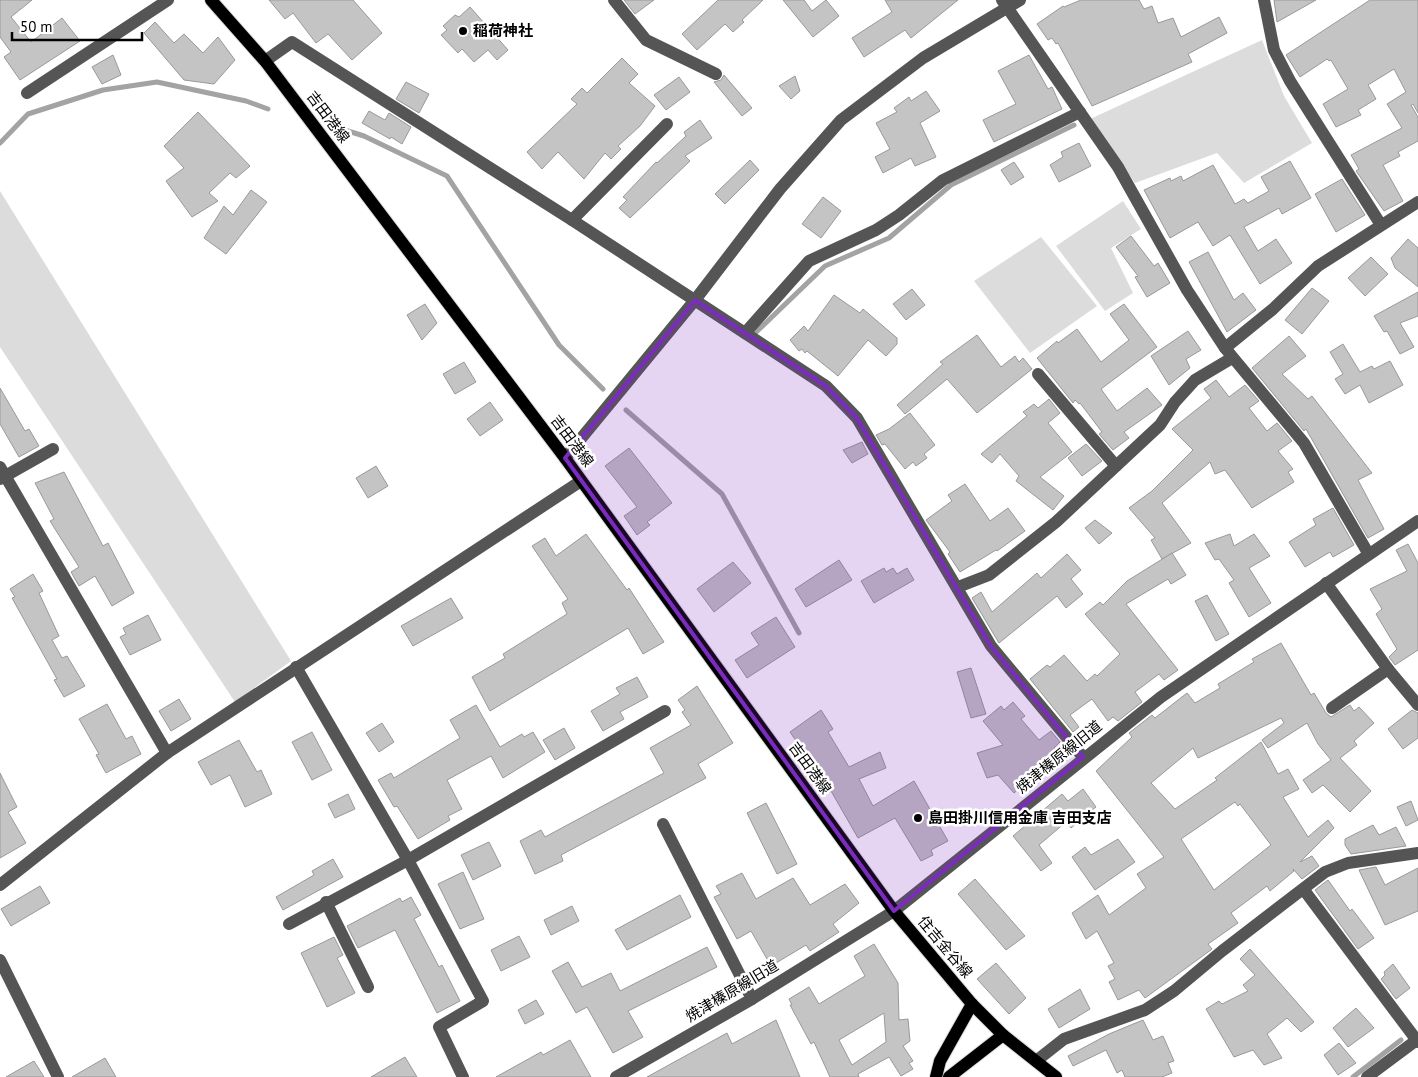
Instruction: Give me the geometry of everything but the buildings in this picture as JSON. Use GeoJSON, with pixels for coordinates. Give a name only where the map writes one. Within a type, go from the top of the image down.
{"type":"FeatureCollection","features":[{"type":"Feature","properties":{"kind":"main road","name":"吉田港線"},"geometry":{"type":"LineString","coordinates":[[211,0],[265,61],[294,98],[565,458],[894,911]]}},
{"type":"Feature","properties":{"kind":"main road","name":"住吉金谷線"},"geometry":{"type":"LineString","coordinates":[[894,911],[972,1004],[1003,1035],[1056,1077]]}},
{"type":"Feature","properties":{"kind":"main road"},"geometry":{"type":"LineString","coordinates":[[936,1077],[940,1061],[972,1004]]}},
{"type":"Feature","properties":{"kind":"main road"},"geometry":{"type":"LineString","coordinates":[[949,1077],[1003,1035]]}},
{"type":"Feature","properties":{"kind":"street"},"geometry":{"type":"LineString","coordinates":[[27,93],[168,0]]}},
{"type":"Feature","properties":{"kind":"street"},"geometry":{"type":"LineString","coordinates":[[614,0],[646,40],[716,74]]}},
{"type":"Feature","properties":{"kind":"street"},"geometry":{"type":"LineString","coordinates":[[565,458],[695,300],[780,189],[841,120],[923,58],[1005,4],[1020,0]]}},
{"type":"Feature","properties":{"kind":"street"},"geometry":{"type":"LineString","coordinates":[[1264,0],[1274,50],[1290,81],[1381,225]]}},
{"type":"Feature","properties":{"kind":"street"},"geometry":{"type":"LineString","coordinates":[[1005,4],[1118,167],[1187,290],[1228,353],[1304,443],[1368,553]]}},
{"type":"Feature","properties":{"kind":"street"},"geometry":{"type":"LineString","coordinates":[[265,61],[292,42],[572,220],[826,386],[857,418],[991,646],[1083,758]]}},
{"type":"Feature","properties":{"kind":"street"},"geometry":{"type":"LineString","coordinates":[[745,333],[809,261],[876,230],[899,215],[943,180],[1080,112]]}},
{"type":"Feature","properties":{"kind":"street"},"geometry":{"type":"LineString","coordinates":[[572,220],[666,124]]}},
{"type":"Feature","properties":{"kind":"street"},"geometry":{"type":"LineString","coordinates":[[958,587],[989,575],[1056,522],[1160,425],[1175,402],[1194,380],[1228,353],[1318,266],[1418,202]]}},
{"type":"Feature","properties":{"kind":"street"},"geometry":{"type":"LineString","coordinates":[[1038,374],[1116,466]]}},
{"type":"Feature","properties":{"kind":"street"},"geometry":{"type":"LineString","coordinates":[[53,449],[2,474],[167,753]]}},
{"type":"Feature","properties":{"kind":"street"},"geometry":{"type":"LineString","coordinates":[[0,885],[167,753],[581,481]]}},
{"type":"Feature","properties":{"kind":"street","name":"焼津榛原線旧道"},"geometry":{"type":"LineString","coordinates":[[616,1077],[752,999],[894,911],[1161,697],[1368,553],[1418,521]]}},
{"type":"Feature","properties":{"kind":"street"},"geometry":{"type":"LineString","coordinates":[[1326,583],[1388,669],[1418,705]]}},
{"type":"Feature","properties":{"kind":"street"},"geometry":{"type":"LineString","coordinates":[[296,667],[408,860],[483,1001],[439,1026],[463,1077]]}},
{"type":"Feature","properties":{"kind":"street"},"geometry":{"type":"LineString","coordinates":[[1332,708],[1388,669]]}},
{"type":"Feature","properties":{"kind":"street"},"geometry":{"type":"LineString","coordinates":[[289,924],[326,902],[408,860],[665,711]]}},
{"type":"Feature","properties":{"kind":"street"},"geometry":{"type":"LineString","coordinates":[[663,824],[752,999]]}},
{"type":"Feature","properties":{"kind":"street"},"geometry":{"type":"LineString","coordinates":[[1036,1061],[1064,1040],[1145,1010],[1174,991],[1222,951],[1304,890],[1325,872],[1348,863],[1418,853]]}},
{"type":"Feature","properties":{"kind":"street"},"geometry":{"type":"LineString","coordinates":[[1304,890],[1418,1040],[1367,1077]]}},
{"type":"Feature","properties":{"kind":"street"},"geometry":{"type":"LineString","coordinates":[[326,902],[368,986]]}},
{"type":"Feature","properties":{"kind":"street"},"geometry":{"type":"LineString","coordinates":[[0,960],[58,1077]]}},
{"type":"Feature","properties":{"kind":"highlighted area"},"geometry":{"type":"Polygon","coordinates":[[[695,300],[826,386],[857,418],[991,646],[1083,757],[894,911],[565,458],[695,300]]]}},
{"type":"Feature","properties":{"kind":"shaded area"},"geometry":{"type":"Polygon","coordinates":[[[1262,40],[1284,96],[1312,143],[1244,183],[1217,153],[1135,183],[1090,119],[1262,40]]]}},
{"type":"Feature","properties":{"kind":"shaded area"},"geometry":{"type":"Polygon","coordinates":[[[0,191],[291,661],[235,702],[0,347],[0,191]]]}},
{"type":"Feature","properties":{"kind":"shaded area"},"geometry":{"type":"Polygon","coordinates":[[[1123,201],[1141,229],[1111,248],[1133,293],[1105,311],[1056,246],[1123,201]]]}},
{"type":"Feature","properties":{"kind":"shaded area"},"geometry":{"type":"Polygon","coordinates":[[[1041,237],[1097,306],[1030,353],[974,281],[1041,237]]]}},
{"type":"Feature","properties":{"kind":"waterway"},"geometry":{"type":"LineString","coordinates":[[0,143],[28,114],[103,90],[157,82],[246,101],[268,109]]}},
{"type":"Feature","properties":{"kind":"waterway"},"geometry":{"type":"LineString","coordinates":[[751,337],[825,266],[889,238],[951,185],[1074,125]]}},
{"type":"Feature","properties":{"kind":"waterway"},"geometry":{"type":"LineString","coordinates":[[332,126],[364,136],[447,176],[559,345],[603,389]]}},
{"type":"Feature","properties":{"kind":"waterway"},"geometry":{"type":"LineString","coordinates":[[626,410],[722,494],[799,633]]}},
{"type":"Feature","properties":{"kind":"waterway"},"geometry":{"type":"LineString","coordinates":[[1353,1077],[1401,1040]]}},
{"type":"Feature","properties":{"kind":"place","name":"稲荷神社"},"geometry":{"type":"Point","coordinates":[463,31]}},
{"type":"Feature","properties":{"kind":"place","name":"島田掛川信用金庫 吉田支店"},"geometry":{"type":"Point","coordinates":[918,818]}}]}
